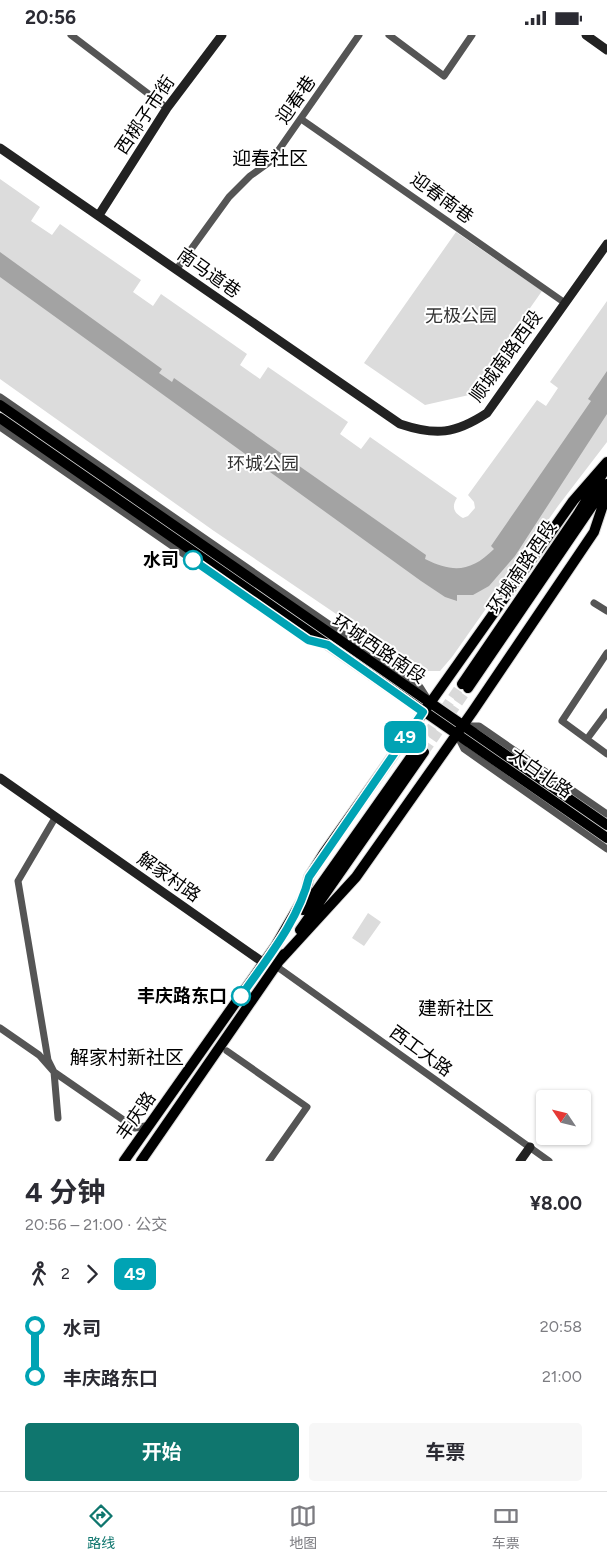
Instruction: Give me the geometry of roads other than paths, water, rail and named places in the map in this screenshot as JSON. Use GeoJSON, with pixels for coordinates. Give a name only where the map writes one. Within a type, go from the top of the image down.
{"type":"FeatureCollection","features":[{"type":"Feature","properties":{"kind":"main road","name":"环城西路南段"},"geometry":{"type":"LineString","coordinates":[[0,405],[429,703]]}},
{"type":"Feature","properties":{"kind":"main road","name":"环城西路南段"},"geometry":{"type":"LineString","coordinates":[[0,418],[423,712],[460,730]]}},
{"type":"Feature","properties":{"kind":"main road"},"geometry":{"type":"LineString","coordinates":[[276,945],[305,895],[309,877],[429,703],[573,501],[607,462]]}},
{"type":"Feature","properties":{"kind":"main road","name":"环城南路西段"},"geometry":{"type":"LineString","coordinates":[[607,467],[465,686],[607,484]]}},
{"type":"Feature","properties":{"kind":"main road"},"geometry":{"type":"LineString","coordinates":[[278,963],[356,877],[460,730],[594,532],[607,493]]}},
{"type":"Feature","properties":{"kind":"main road"},"geometry":{"type":"LineString","coordinates":[[429,703],[460,730]]}},
{"type":"Feature","properties":{"kind":"main road","name":"太白北路"},"geometry":{"type":"LineString","coordinates":[[460,730],[607,825]]}},
{"type":"Feature","properties":{"kind":"main road","name":"太白北路"},"geometry":{"type":"LineString","coordinates":[[460,730],[607,838]]}},
{"type":"Feature","properties":{"kind":"main road","name":"丰庆路"},"geometry":{"type":"LineString","coordinates":[[124,1161],[276,945],[421,750],[278,963],[140,1161]]}},
{"type":"Feature","properties":{"kind":"street"},"geometry":{"type":"LineString","coordinates":[[71,35],[167,108]]}},
{"type":"Feature","properties":{"kind":"street","name":"西梆子市街"},"geometry":{"type":"LineString","coordinates":[[99,215],[167,108],[222,35]]}},
{"type":"Feature","properties":{"kind":"street","name":"迎春巷"},"geometry":{"type":"LineString","coordinates":[[176,270],[229,197],[250,176],[271,161],[359,35]]}},
{"type":"Feature","properties":{"kind":"street"},"geometry":{"type":"LineString","coordinates":[[389,35],[444,75],[472,35]]}},
{"type":"Feature","properties":{"kind":"street"},"geometry":{"type":"LineString","coordinates":[[586,35],[607,50]]}},
{"type":"Feature","properties":{"kind":"street","name":"迎春南巷"},"geometry":{"type":"LineString","coordinates":[[301,119],[357,155],[566,303]]}},
{"type":"Feature","properties":{"kind":"street","name":"南马道巷"},"geometry":{"type":"LineString","coordinates":[[0,148],[400,424]]}},
{"type":"Feature","properties":{"kind":"street","name":"顺城南路西段"},"geometry":{"type":"LineString","coordinates":[[400,424],[422,431],[445,432],[468,426],[487,413],[607,244]]}},
{"type":"Feature","properties":{"kind":"street","name":"环城西路南段"},"geometry":{"type":"LineString","coordinates":[[0,397],[420,687],[429,703]]}},
{"type":"Feature","properties":{"kind":"street","name":"环城西路南段"},"geometry":{"type":"LineString","coordinates":[[0,427],[308,640],[328,645]]}},
{"type":"Feature","properties":{"kind":"street"},"geometry":{"type":"LineString","coordinates":[[594,603],[607,611]]}},
{"type":"Feature","properties":{"kind":"street"},"geometry":{"type":"LineString","coordinates":[[305,618],[325,621]]}},
{"type":"Feature","properties":{"kind":"street"},"geometry":{"type":"LineString","coordinates":[[607,653],[562,721],[607,753]]}},
{"type":"Feature","properties":{"kind":"street"},"geometry":{"type":"LineString","coordinates":[[587,739],[607,712]]}},
{"type":"Feature","properties":{"kind":"street"},"geometry":{"type":"LineString","coordinates":[[607,814],[479,726],[460,730],[464,749],[607,849]]}},
{"type":"Feature","properties":{"kind":"street","name":"解家村路"},"geometry":{"type":"LineString","coordinates":[[0,778],[264,963]]}},
{"type":"Feature","properties":{"kind":"street"},"geometry":{"type":"LineString","coordinates":[[55,817],[18,881],[48,1060],[54,1072],[58,1118]]}},
{"type":"Feature","properties":{"kind":"street","name":"西工大路"},"geometry":{"type":"LineString","coordinates":[[278,963],[549,1161]]}},
{"type":"Feature","properties":{"kind":"street"},"geometry":{"type":"LineString","coordinates":[[0,1028],[39,1055],[54,1072],[135,1128],[150,1125]]}},
{"type":"Feature","properties":{"kind":"street"},"geometry":{"type":"LineString","coordinates":[[227,1051],[307,1107],[270,1161]]}},
{"type":"Feature","properties":{"kind":"street"},"geometry":{"type":"LineString","coordinates":[[520,1161],[530,1147]]}},
{"type":"Feature","properties":{"kind":"tunnel"},"geometry":{"type":"LineString","coordinates":[[418,747],[462,684]]}},
{"type":"Feature","properties":{"kind":"tunnel"},"geometry":{"type":"LineString","coordinates":[[424,752],[468,688]]}},
{"type":"Feature","properties":{"kind":"place","name":"水司"},"geometry":{"type":"Point","coordinates":[193,560]}},
{"type":"Feature","properties":{"kind":"place","name":"丰庆路东口"},"geometry":{"type":"Point","coordinates":[241,996]}},
{"type":"Feature","properties":{"kind":"district","name":"迎春社区"},"geometry":{"type":"Point","coordinates":[270,158]}},
{"type":"Feature","properties":{"kind":"district","name":"建新社区"},"geometry":{"type":"Point","coordinates":[456,1008]}},
{"type":"Feature","properties":{"kind":"district","name":"解家村新社区"},"geometry":{"type":"Point","coordinates":[127,1057]}},
{"type":"Feature","properties":{"kind":"park label","name":"无极公园"},"geometry":{"type":"Point","coordinates":[461,316]}},
{"type":"Feature","properties":{"kind":"park label","name":"环城公园"},"geometry":{"type":"Point","coordinates":[263,464]}}]}
